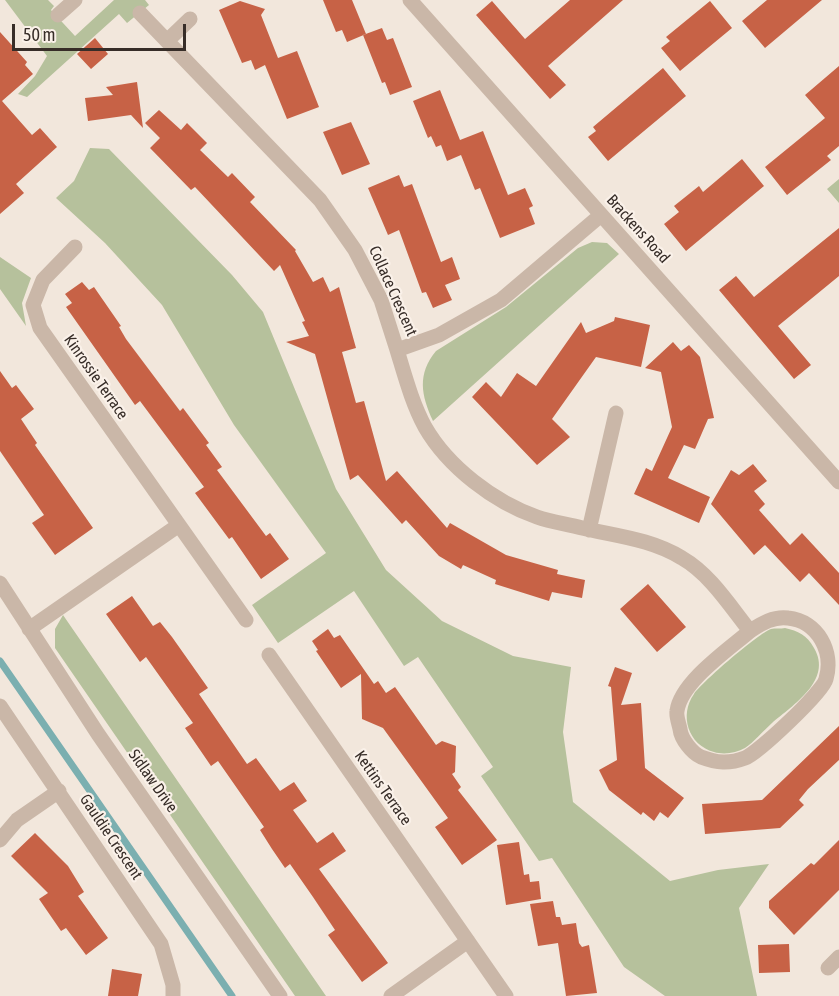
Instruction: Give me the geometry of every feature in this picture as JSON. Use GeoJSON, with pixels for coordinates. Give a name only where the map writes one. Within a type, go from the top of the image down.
{"type":"FeatureCollection","features":[{"type":"Feature","properties":{"kind":"street"},"geometry":{"type":"LineString","coordinates":[[58,15],[75,0]]}},
{"type":"Feature","properties":{"kind":"street","name":"Brackens Road"},"geometry":{"type":"LineString","coordinates":[[410,0],[839,482]]}},
{"type":"Feature","properties":{"kind":"street","name":"Collace Crescent"},"geometry":{"type":"LineString","coordinates":[[140,13],[320,200],[355,250],[381,300],[397,350],[439,335],[501,300],[601,215]]}},
{"type":"Feature","properties":{"kind":"street"},"geometry":{"type":"LineString","coordinates":[[167,41],[190,19]]}},
{"type":"Feature","properties":{"kind":"street","name":"Kinrossie Terrace"},"geometry":{"type":"LineString","coordinates":[[75,247],[43,280],[33,305],[40,328],[246,620]]}},
{"type":"Feature","properties":{"kind":"street"},"geometry":{"type":"LineString","coordinates":[[397,350],[413,401],[426,428],[451,460],[503,502],[538,518],[655,544],[684,559],[714,586],[750,631]]}},
{"type":"Feature","properties":{"kind":"street"},"geometry":{"type":"LineString","coordinates":[[589,530],[616,413]]}},
{"type":"Feature","properties":{"kind":"street"},"geometry":{"type":"LineString","coordinates":[[29,629],[178,525]]}},
{"type":"Feature","properties":{"kind":"street","name":"Sidlaw Drive"},"geometry":{"type":"LineString","coordinates":[[0,583],[29,629],[280,996]]}},
{"type":"Feature","properties":{"kind":"street"},"geometry":{"type":"LineString","coordinates":[[788,618],[807,624],[822,639],[829,658],[826,681],[813,699],[748,757],[723,764],[698,756],[681,736],[677,711],[687,687],[750,631],[767,620],[788,618]]}},
{"type":"Feature","properties":{"kind":"street","name":"Kettins Terrace"},"geometry":{"type":"LineString","coordinates":[[269,656],[506,996]]}},
{"type":"Feature","properties":{"kind":"street","name":"Gauldie Crescent"},"geometry":{"type":"LineString","coordinates":[[0,706],[161,944],[173,985],[173,996]]}},
{"type":"Feature","properties":{"kind":"street"},"geometry":{"type":"LineString","coordinates":[[0,840],[17,820],[59,791]]}},
{"type":"Feature","properties":{"kind":"street"},"geometry":{"type":"LineString","coordinates":[[391,996],[468,941]]}},
{"type":"Feature","properties":{"kind":"green space"},"geometry":{"type":"Polygon","coordinates":[[[5,0],[48,0],[54,6],[51,10],[75,36],[114,0],[145,0],[149,5],[127,23],[119,14],[27,97],[18,94],[35,76],[47,56],[5,0]]]}},
{"type":"Feature","properties":{"kind":"green space"},"geometry":{"type":"Polygon","coordinates":[[[90,148],[109,149],[232,275],[263,312],[336,489],[386,570],[442,621],[513,656],[571,667],[563,732],[573,802],[670,881],[718,870],[769,864],[739,908],[757,996],[665,996],[624,967],[552,858],[539,861],[481,776],[493,767],[418,657],[404,666],[354,591],[278,643],[252,605],[326,553],[234,425],[162,305],[105,243],[56,198],[74,181],[90,148]]]}},
{"type":"Feature","properties":{"kind":"green space"},"geometry":{"type":"Polygon","coordinates":[[[839,179],[839,203],[827,189],[839,179]]]}},
{"type":"Feature","properties":{"kind":"green space"},"geometry":{"type":"Polygon","coordinates":[[[592,242],[607,243],[619,254],[433,421],[423,385],[426,368],[436,351],[506,307],[578,248],[592,242]]]}},
{"type":"Feature","properties":{"kind":"green space"},"geometry":{"type":"Polygon","coordinates":[[[0,257],[31,278],[22,303],[26,326],[0,289],[0,257]]]}},
{"type":"Feature","properties":{"kind":"green space"},"geometry":{"type":"Polygon","coordinates":[[[63,615],[326,996],[295,996],[55,648],[55,629],[63,615]]]}},
{"type":"Feature","properties":{"kind":"green space"},"geometry":{"type":"Polygon","coordinates":[[[785,628],[802,634],[814,648],[819,660],[815,681],[800,700],[745,748],[726,753],[714,752],[705,748],[692,736],[687,720],[689,702],[694,694],[719,669],[755,639],[771,629],[785,628]]]}},
{"type":"Feature","properties":{"kind":"building"},"geometry":{"type":"Polygon","coordinates":[[[323,0],[352,0],[366,34],[347,42],[342,30],[336,32],[323,0]]]}},
{"type":"Feature","properties":{"kind":"building"},"geometry":{"type":"Polygon","coordinates":[[[570,0],[623,0],[548,66],[566,85],[550,99],[476,15],[492,1],[525,39],[570,0]]]}},
{"type":"Feature","properties":{"kind":"building"},"geometry":{"type":"Polygon","coordinates":[[[767,0],[822,0],[765,48],[742,21],[767,0]]]}},
{"type":"Feature","properties":{"kind":"building"},"geometry":{"type":"Polygon","coordinates":[[[240,1],[265,9],[261,15],[278,58],[297,51],[319,107],[287,119],[265,65],[255,70],[251,60],[242,63],[219,10],[240,1]]]}},
{"type":"Feature","properties":{"kind":"building"},"geometry":{"type":"Polygon","coordinates":[[[710,1],[732,28],[680,71],[661,48],[670,41],[666,37],[710,1]]]}},
{"type":"Feature","properties":{"kind":"building"},"geometry":{"type":"Polygon","coordinates":[[[382,28],[387,40],[393,38],[412,87],[390,95],[385,82],[382,83],[363,35],[382,28]]]}},
{"type":"Feature","properties":{"kind":"building"},"geometry":{"type":"Polygon","coordinates":[[[0,32],[27,62],[25,65],[33,74],[2,101],[32,135],[40,128],[57,147],[16,184],[24,193],[0,214],[0,32]]]}},
{"type":"Feature","properties":{"kind":"building"},"geometry":{"type":"Polygon","coordinates":[[[95,38],[108,54],[91,69],[77,54],[95,38]]]}},
{"type":"Feature","properties":{"kind":"building"},"geometry":{"type":"Polygon","coordinates":[[[839,66],[839,146],[827,156],[831,160],[787,195],[765,167],[825,118],[805,95],[839,66]]]}},
{"type":"Feature","properties":{"kind":"building"},"geometry":{"type":"Polygon","coordinates":[[[663,68],[686,96],[608,161],[588,137],[596,131],[593,127],[663,68]]]}},
{"type":"Feature","properties":{"kind":"building"},"geometry":{"type":"Polygon","coordinates":[[[137,82],[143,128],[131,115],[88,121],[85,98],[113,95],[106,87],[137,82]]]}},
{"type":"Feature","properties":{"kind":"building"},"geometry":{"type":"Polygon","coordinates":[[[440,90],[460,140],[483,131],[508,195],[525,188],[533,206],[529,208],[535,224],[500,238],[480,188],[475,190],[461,155],[447,161],[441,145],[436,147],[431,136],[428,138],[413,101],[440,90]]]}},
{"type":"Feature","properties":{"kind":"building"},"geometry":{"type":"Polygon","coordinates":[[[159,110],[181,130],[187,123],[207,143],[200,150],[228,177],[232,173],[255,197],[250,202],[296,250],[313,282],[323,277],[330,292],[339,287],[356,348],[342,352],[356,403],[364,401],[386,481],[397,471],[447,528],[450,523],[506,555],[558,570],[557,574],[585,580],[582,598],[552,592],[549,601],[495,584],[496,580],[463,565],[461,569],[439,556],[406,520],[402,524],[358,475],[350,480],[315,354],[286,342],[309,336],[302,322],[305,321],[280,265],[274,271],[195,187],[191,190],[150,148],[160,138],[145,123],[159,110]]]}},
{"type":"Feature","properties":{"kind":"building"},"geometry":{"type":"Polygon","coordinates":[[[351,122],[370,164],[342,175],[323,132],[351,122]]]}},
{"type":"Feature","properties":{"kind":"building"},"geometry":{"type":"Polygon","coordinates":[[[742,159],[764,186],[686,251],[664,224],[679,212],[674,206],[699,186],[703,192],[742,159]]]}},
{"type":"Feature","properties":{"kind":"building"},"geometry":{"type":"Polygon","coordinates":[[[399,175],[404,187],[412,184],[441,262],[452,257],[460,279],[445,285],[452,300],[433,308],[426,292],[422,293],[399,230],[388,235],[368,188],[399,175]]]}},
{"type":"Feature","properties":{"kind":"building"},"geometry":{"type":"Polygon","coordinates":[[[839,228],[839,276],[778,326],[811,365],[794,379],[719,290],[736,276],[754,297],[839,228]]]}},
{"type":"Feature","properties":{"kind":"building"},"geometry":{"type":"Polygon","coordinates":[[[82,282],[89,290],[94,287],[121,326],[119,327],[126,339],[180,411],[183,408],[209,443],[206,445],[222,467],[217,470],[266,536],[270,533],[289,559],[261,579],[232,537],[229,539],[195,493],[204,487],[140,401],[135,405],[66,307],[72,303],[65,294],[82,282]]]}},
{"type":"Feature","properties":{"kind":"building"},"geometry":{"type":"Polygon","coordinates":[[[615,317],[650,325],[641,367],[596,357],[552,419],[570,437],[537,465],[472,397],[486,382],[501,397],[517,373],[536,386],[581,322],[586,333],[614,321],[615,317]]]}},
{"type":"Feature","properties":{"kind":"building"},"geometry":{"type":"Polygon","coordinates":[[[673,342],[681,351],[689,345],[700,357],[714,418],[708,419],[695,449],[684,445],[668,478],[710,497],[699,523],[634,494],[646,468],[652,471],[672,427],[661,372],[645,368],[673,342]]]}},
{"type":"Feature","properties":{"kind":"building"},"geometry":{"type":"Polygon","coordinates":[[[0,371],[12,388],[16,385],[34,409],[21,419],[37,443],[35,445],[93,528],[55,555],[32,523],[44,515],[0,451],[0,371]]]}},
{"type":"Feature","properties":{"kind":"building"},"geometry":{"type":"Polygon","coordinates":[[[753,464],[767,481],[754,491],[765,504],[759,510],[790,545],[802,533],[839,573],[839,605],[809,573],[800,582],[765,545],[754,555],[711,504],[731,470],[739,475],[753,464]]]}},
{"type":"Feature","properties":{"kind":"building"},"geometry":{"type":"Polygon","coordinates":[[[648,584],[686,627],[657,652],[620,609],[648,584]]]}},
{"type":"Feature","properties":{"kind":"building"},"geometry":{"type":"Polygon","coordinates":[[[132,596],[153,626],[160,622],[208,688],[199,694],[247,764],[256,758],[280,791],[294,782],[307,801],[293,810],[317,843],[333,832],[346,851],[319,869],[388,963],[362,982],[328,935],[335,930],[313,897],[290,864],[285,868],[260,830],[264,827],[218,761],[211,766],[185,728],[193,723],[146,657],[140,662],[106,614],[132,596]]]}},
{"type":"Feature","properties":{"kind":"building"},"geometry":{"type":"Polygon","coordinates":[[[328,629],[334,638],[340,635],[374,684],[378,681],[386,693],[395,687],[436,745],[442,741],[456,746],[455,772],[452,774],[461,787],[458,790],[497,840],[462,865],[435,827],[448,818],[383,728],[362,719],[361,674],[341,688],[316,651],[318,650],[312,641],[328,629]]]}},
{"type":"Feature","properties":{"kind":"building"},"geometry":{"type":"Polygon","coordinates":[[[615,667],[632,673],[621,705],[641,703],[645,768],[684,798],[668,818],[660,812],[654,821],[643,812],[641,815],[609,790],[599,770],[617,760],[611,687],[608,686],[615,667]]]}},
{"type":"Feature","properties":{"kind":"building"},"geometry":{"type":"Polygon","coordinates":[[[839,726],[839,760],[808,789],[799,800],[804,805],[780,828],[705,834],[702,804],[762,800],[839,726]]]}},
{"type":"Feature","properties":{"kind":"building"},"geometry":{"type":"Polygon","coordinates":[[[35,833],[68,866],[84,892],[78,896],[108,938],[86,955],[66,928],[61,931],[39,899],[48,893],[11,856],[35,833]]]}},
{"type":"Feature","properties":{"kind":"building"},"geometry":{"type":"Polygon","coordinates":[[[839,840],[839,890],[794,935],[769,908],[769,901],[811,863],[814,865],[839,840]]]}},
{"type":"Feature","properties":{"kind":"building"},"geometry":{"type":"Polygon","coordinates":[[[519,842],[524,875],[529,874],[530,882],[539,881],[541,899],[506,905],[497,845],[519,842]]]}},
{"type":"Feature","properties":{"kind":"building"},"geometry":{"type":"Polygon","coordinates":[[[553,901],[556,917],[560,917],[562,925],[576,923],[579,943],[582,947],[589,945],[597,993],[566,996],[558,943],[538,946],[530,904],[553,901]]]}},
{"type":"Feature","properties":{"kind":"building"},"geometry":{"type":"Polygon","coordinates":[[[789,944],[790,972],[759,973],[758,945],[789,944]]]}},
{"type":"Feature","properties":{"kind":"building"},"geometry":{"type":"Polygon","coordinates":[[[112,969],[142,974],[138,996],[108,996],[112,969]]]}},
{"type":"Feature","properties":{"kind":"waterway"},"geometry":{"type":"LineString","coordinates":[[0,661],[232,996]]}}]}
